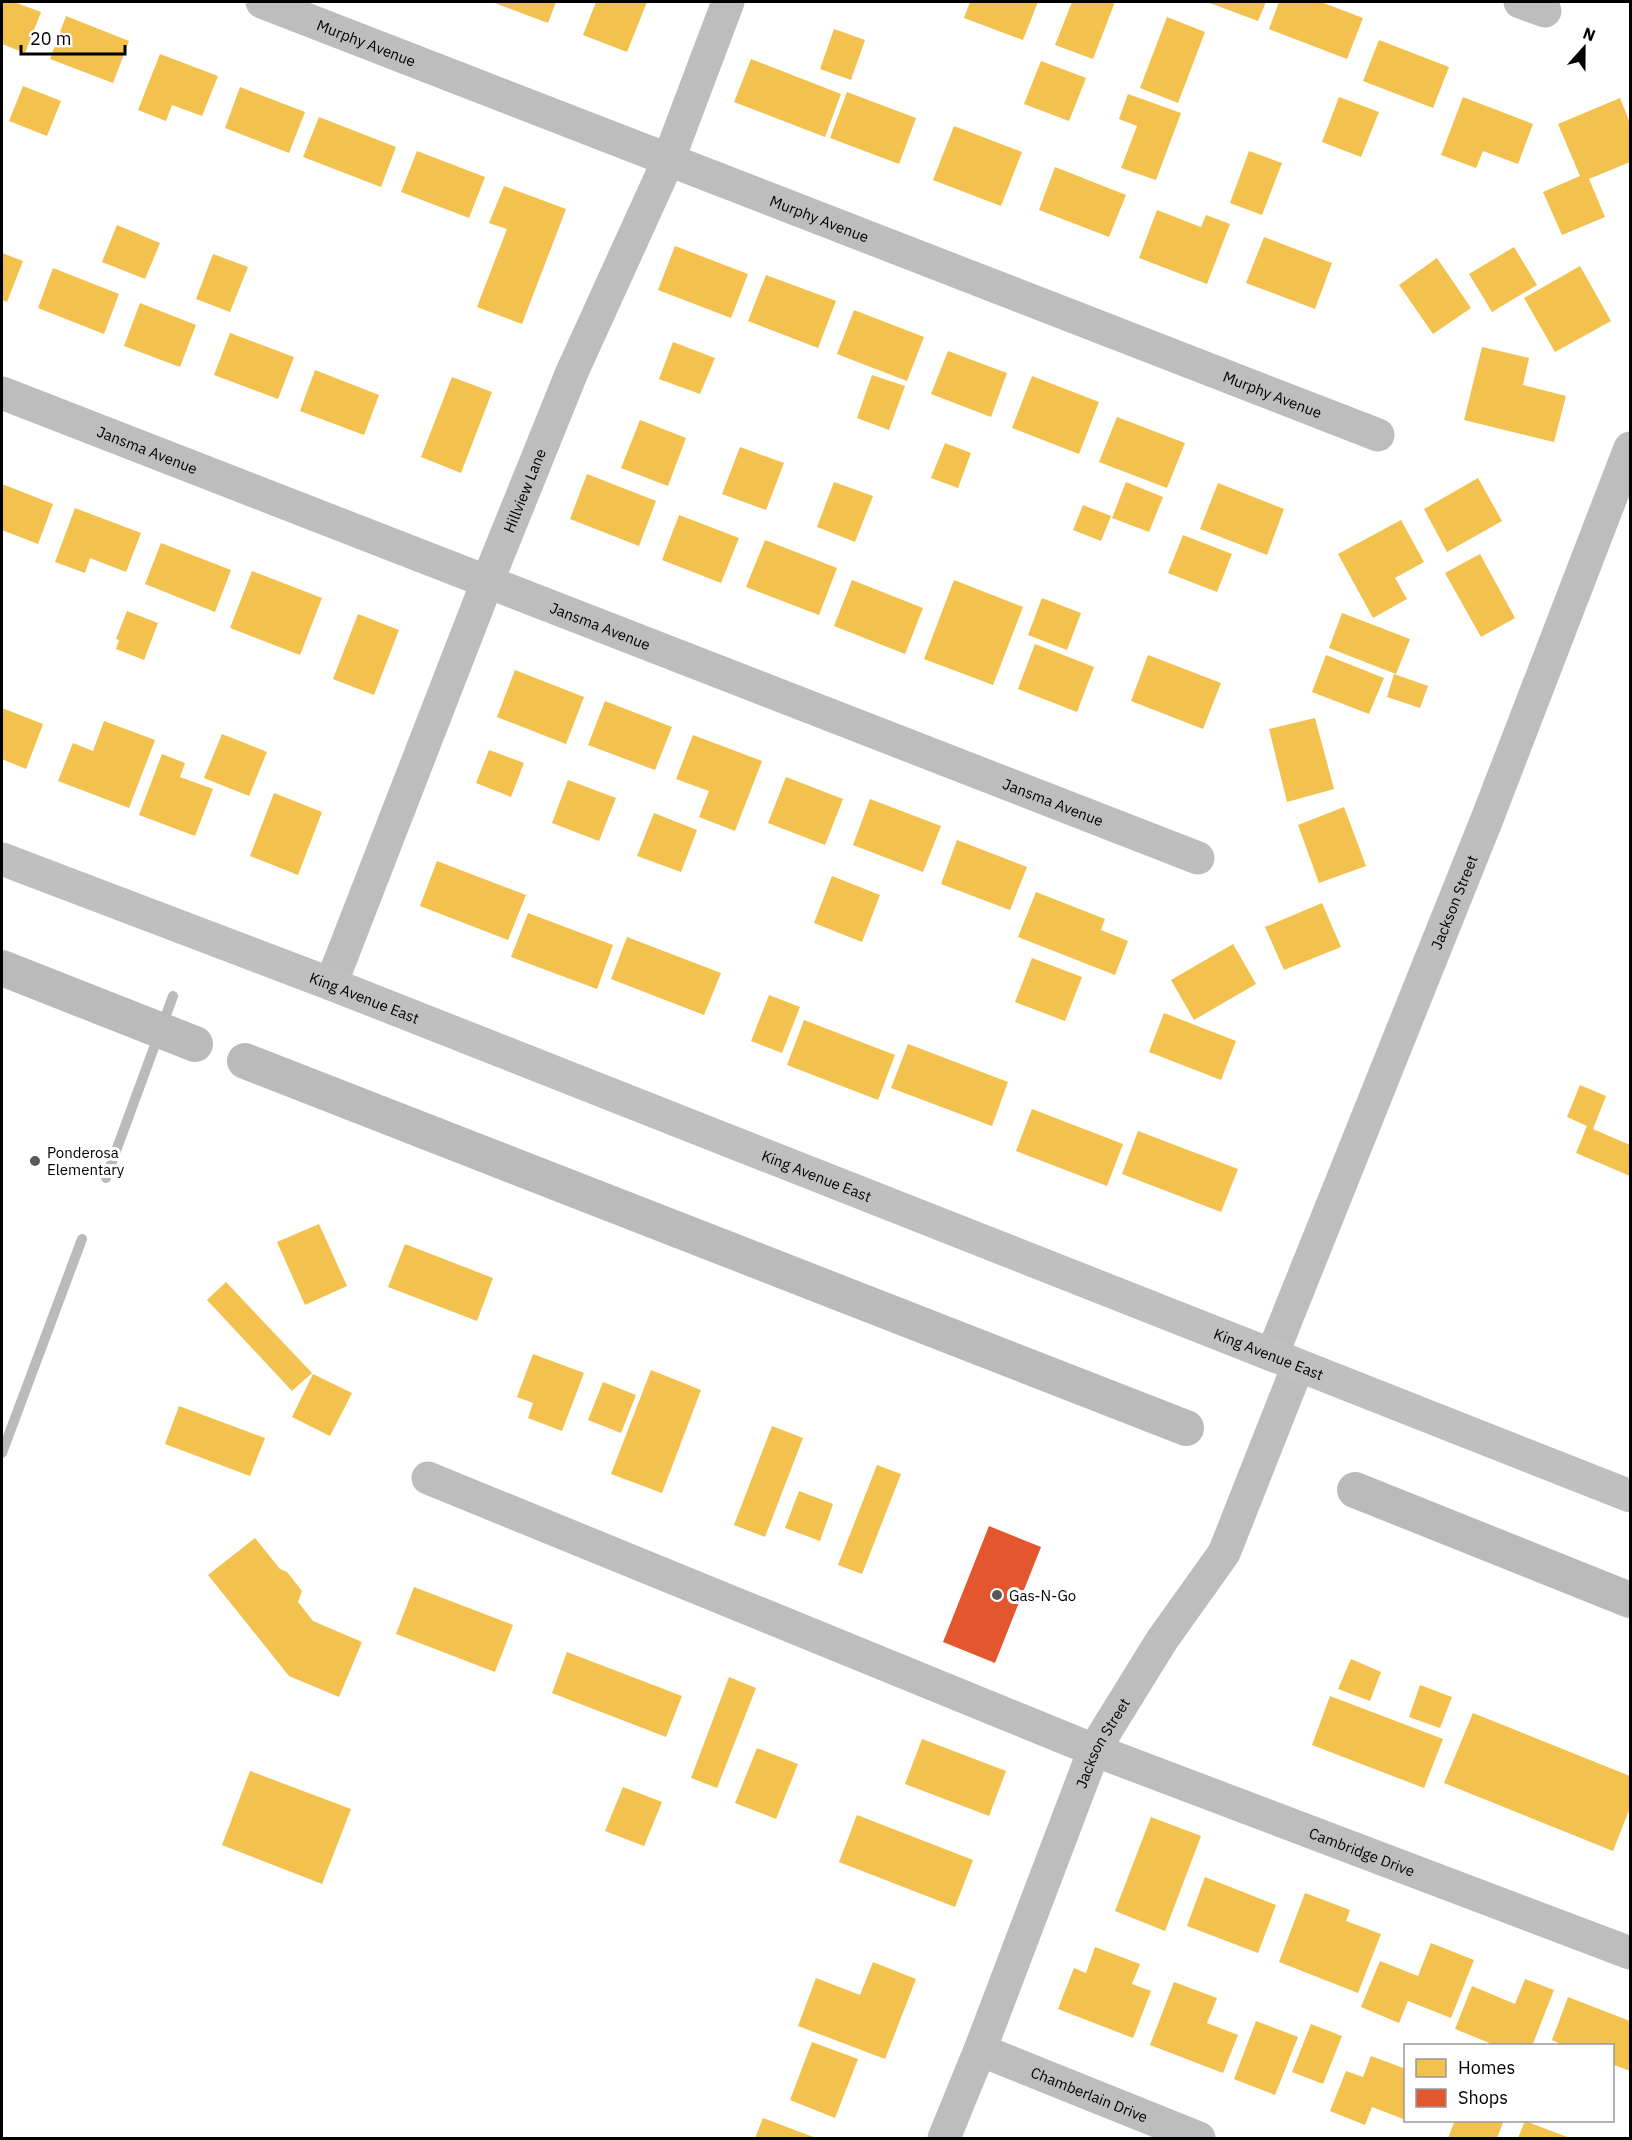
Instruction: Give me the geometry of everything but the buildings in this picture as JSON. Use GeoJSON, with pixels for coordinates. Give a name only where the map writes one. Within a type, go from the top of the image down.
{"type":"FeatureCollection","features":[{"type":"Feature","properties":{"kind":"main road","name":"King Avenue East"},"geometry":{"type":"LineString","coordinates":[[2,859],[331,984],[1630,1496]]}},
{"type":"Feature","properties":{"kind":"street","name":"Murphy Avenue"},"geometry":{"type":"LineString","coordinates":[[262,2],[1378,435]]}},
{"type":"Feature","properties":{"kind":"street","name":"Hillview Lane"},"geometry":{"type":"LineString","coordinates":[[331,984],[488,580],[572,372],[668,161],[728,2]]}},
{"type":"Feature","properties":{"kind":"street","name":"Jansma Avenue"},"geometry":{"type":"LineString","coordinates":[[2,393],[488,580],[1198,858]]}},
{"type":"Feature","properties":{"kind":"street","name":"Jackson Street"},"geometry":{"type":"LineString","coordinates":[[944,2139],[1094,1750],[1162,1640],[1224,1553],[1285,1361],[1487,819],[1630,448]]}},
{"type":"Feature","properties":{"kind":"street","name":"Cambridge Drive"},"geometry":{"type":"LineString","coordinates":[[428,1478],[1094,1750],[1630,1953]]}},
{"type":"Feature","properties":{"kind":"street","name":"Chamberlain Drive"},"geometry":{"type":"LineString","coordinates":[[980,2050],[1199,2139]]}},
{"type":"Feature","properties":{"kind":"waterway"},"geometry":{"type":"LineString","coordinates":[[2,968],[195,1044]]}},
{"type":"Feature","properties":{"kind":"waterway"},"geometry":{"type":"LineString","coordinates":[[106,1178],[173,996]]}},
{"type":"Feature","properties":{"kind":"waterway"},"geometry":{"type":"LineString","coordinates":[[245,1061],[1186,1428]]}},
{"type":"Feature","properties":{"kind":"waterway"},"geometry":{"type":"LineString","coordinates":[[2,1453],[82,1239]]}},
{"type":"Feature","properties":{"kind":"waterway"},"geometry":{"type":"LineString","coordinates":[[1355,1490],[1630,1600]]}},
{"type":"Feature","properties":{"kind":"place","name":"Ponderosa Elementary"},"geometry":{"type":"Point","coordinates":[35,1161]}},
{"type":"Feature","properties":{"kind":"place","name":"Gas-N-Go"},"geometry":{"type":"Point","coordinates":[997,1595]}}]}
